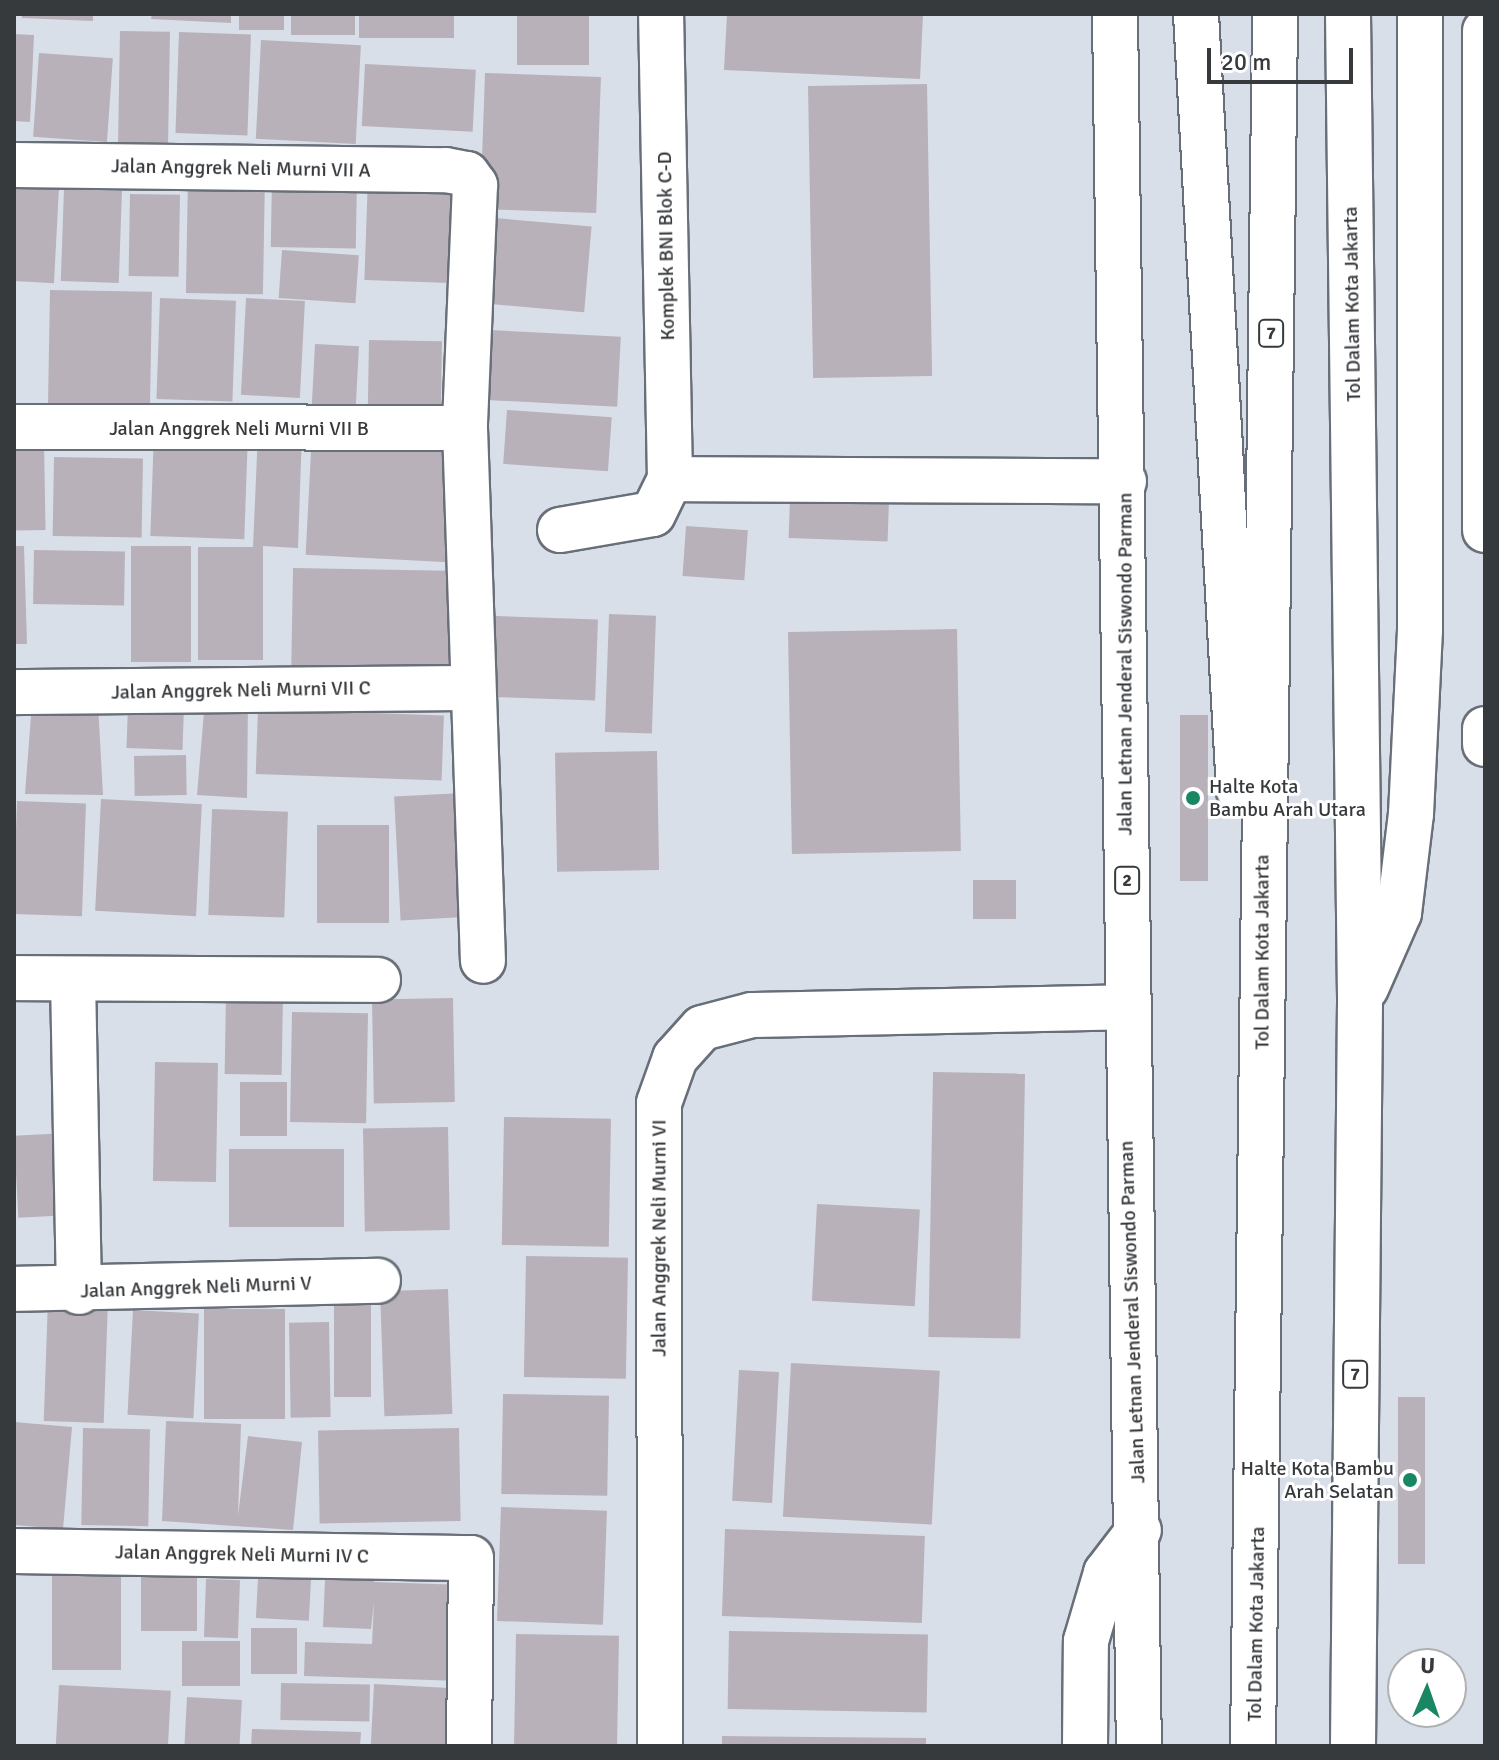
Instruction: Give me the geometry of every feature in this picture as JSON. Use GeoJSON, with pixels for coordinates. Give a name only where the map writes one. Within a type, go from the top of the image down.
{"type":"FeatureCollection","features":[{"type":"Feature","properties":{"kind":"main road","name":"Komplek BNI Blok C-D"},"geometry":{"type":"LineString","coordinates":[[560,530],[653,514],[670,479],[661,14]]}},
{"type":"Feature","properties":{"kind":"main road","name":"Jalan Letnan Jenderal Siswondo Parman"},"geometry":{"type":"LineString","coordinates":[[1115,14],[1124,481],[1128,1007],[1139,1530],[1139,1746]]}},
{"type":"Feature","properties":{"kind":"main road"},"geometry":{"type":"LineString","coordinates":[[1196,14],[1230,686],[1261,927]]}},
{"type":"Feature","properties":{"kind":"main road","name":"Tol Dalam Kota Jakarta"},"geometry":{"type":"LineString","coordinates":[[1253,1746],[1261,927],[1275,14]]}},
{"type":"Feature","properties":{"kind":"main road","name":"Tol Dalam Kota Jakarta"},"geometry":{"type":"LineString","coordinates":[[1348,14],[1360,1003],[1353,1746]]}},
{"type":"Feature","properties":{"kind":"main road"},"geometry":{"type":"LineString","coordinates":[[1360,1003],[1399,913],[1411,814],[1420,630],[1420,14]]}},
{"type":"Feature","properties":{"kind":"main road"},"geometry":{"type":"LineString","coordinates":[[1485,31],[1485,530]]}},
{"type":"Feature","properties":{"kind":"main road","name":"Jalan Anggrek Neli Murni VII A"},"geometry":{"type":"LineString","coordinates":[[14,165],[467,174],[475,185],[465,428]]}},
{"type":"Feature","properties":{"kind":"main road","name":"Jalan Anggrek Neli Murni VII B"},"geometry":{"type":"LineString","coordinates":[[14,427],[465,428]]}},
{"type":"Feature","properties":{"kind":"main road"},"geometry":{"type":"LineString","coordinates":[[465,428],[469,688],[483,961]]}},
{"type":"Feature","properties":{"kind":"main road"},"geometry":{"type":"LineString","coordinates":[[670,479],[1124,481]]}},
{"type":"Feature","properties":{"kind":"main road","name":"Jalan Anggrek Neli Murni VII C"},"geometry":{"type":"LineString","coordinates":[[14,692],[469,688]]}},
{"type":"Feature","properties":{"kind":"main road"},"geometry":{"type":"LineString","coordinates":[[1485,729],[1485,744]]}},
{"type":"Feature","properties":{"kind":"main road"},"geometry":{"type":"LineString","coordinates":[[14,978],[378,980]]}},
{"type":"Feature","properties":{"kind":"main road"},"geometry":{"type":"LineString","coordinates":[[73,979],[79,1292]]}},
{"type":"Feature","properties":{"kind":"main road","name":"Jalan Anggrek Neli Murni VI"},"geometry":{"type":"LineString","coordinates":[[660,1746],[659,1103],[675,1058],[702,1028],[752,1015],[1128,1007]]}},
{"type":"Feature","properties":{"kind":"main road","name":"Jalan Anggrek Neli Murni V"},"geometry":{"type":"LineString","coordinates":[[14,1289],[79,1292],[378,1281]]}},
{"type":"Feature","properties":{"kind":"main road"},"geometry":{"type":"LineString","coordinates":[[1085,1746],[1086,1641],[1106,1573],[1139,1530]]}},
{"type":"Feature","properties":{"kind":"main road","name":"Jalan Anggrek Neli Murni IV C"},"geometry":{"type":"LineString","coordinates":[[14,1551],[471,1558],[469,1746]]}},
{"type":"Feature","properties":{"kind":"building"},"geometry":{"type":"Polygon","coordinates":[[[22,14],[93,14],[93,21],[22,18],[22,14]]]}},
{"type":"Feature","properties":{"kind":"building"},"geometry":{"type":"Polygon","coordinates":[[[152,14],[231,14],[231,23],[151,19],[152,14]]]}},
{"type":"Feature","properties":{"kind":"building"},"geometry":{"type":"Polygon","coordinates":[[[239,14],[284,14],[284,30],[239,30],[239,14]]]}},
{"type":"Feature","properties":{"kind":"building"},"geometry":{"type":"Polygon","coordinates":[[[291,14],[355,14],[355,35],[291,35],[291,14]]]}},
{"type":"Feature","properties":{"kind":"building"},"geometry":{"type":"Polygon","coordinates":[[[359,14],[454,14],[454,38],[359,38],[359,14]]]}},
{"type":"Feature","properties":{"kind":"building"},"geometry":{"type":"Polygon","coordinates":[[[517,14],[589,14],[589,65],[517,65],[517,14]]]}},
{"type":"Feature","properties":{"kind":"building"},"geometry":{"type":"Polygon","coordinates":[[[727,14],[923,14],[920,79],[724,70],[727,14]]]}},
{"type":"Feature","properties":{"kind":"building"},"geometry":{"type":"Polygon","coordinates":[[[120,31],[170,32],[168,143],[118,142],[120,31]]]}},
{"type":"Feature","properties":{"kind":"building"},"geometry":{"type":"Polygon","coordinates":[[[179,32],[251,35],[247,135],[175,133],[179,32]]]}},
{"type":"Feature","properties":{"kind":"building"},"geometry":{"type":"Polygon","coordinates":[[[14,34],[34,35],[30,122],[14,121],[14,34]]]}},
{"type":"Feature","properties":{"kind":"building"},"geometry":{"type":"Polygon","coordinates":[[[261,40],[361,45],[356,144],[256,139],[261,40]]]}},
{"type":"Feature","properties":{"kind":"building"},"geometry":{"type":"Polygon","coordinates":[[[39,53],[113,58],[107,142],[33,137],[39,53]]]}},
{"type":"Feature","properties":{"kind":"building"},"geometry":{"type":"Polygon","coordinates":[[[365,64],[476,70],[473,132],[362,126],[365,64]]]}},
{"type":"Feature","properties":{"kind":"building"},"geometry":{"type":"Polygon","coordinates":[[[485,73],[601,77],[596,213],[480,209],[485,73]]]}},
{"type":"Feature","properties":{"kind":"building"},"geometry":{"type":"Polygon","coordinates":[[[927,84],[932,376],[813,378],[808,86],[927,84]]]}},
{"type":"Feature","properties":{"kind":"building"},"geometry":{"type":"Polygon","coordinates":[[[188,174],[265,175],[263,294],[186,293],[188,174]]]}},
{"type":"Feature","properties":{"kind":"building"},"geometry":{"type":"Polygon","coordinates":[[[368,176],[469,180],[465,283],[364,280],[368,176]]]}},
{"type":"Feature","properties":{"kind":"building"},"geometry":{"type":"Polygon","coordinates":[[[272,177],[357,178],[356,248],[271,247],[272,177]]]}},
{"type":"Feature","properties":{"kind":"building"},"geometry":{"type":"Polygon","coordinates":[[[14,186],[59,188],[54,283],[14,281],[14,186]]]}},
{"type":"Feature","properties":{"kind":"building"},"geometry":{"type":"Polygon","coordinates":[[[64,189],[122,191],[119,283],[61,281],[64,189]]]}},
{"type":"Feature","properties":{"kind":"building"},"geometry":{"type":"Polygon","coordinates":[[[130,194],[180,195],[179,277],[129,276],[130,194]]]}},
{"type":"Feature","properties":{"kind":"building"},"geometry":{"type":"Polygon","coordinates":[[[495,218],[592,226],[584,312],[488,304],[495,218]]]}},
{"type":"Feature","properties":{"kind":"building"},"geometry":{"type":"Polygon","coordinates":[[[282,250],[359,255],[355,303],[279,298],[282,250]]]}},
{"type":"Feature","properties":{"kind":"building"},"geometry":{"type":"Polygon","coordinates":[[[50,290],[152,292],[150,405],[48,403],[50,290]]]}},
{"type":"Feature","properties":{"kind":"building"},"geometry":{"type":"Polygon","coordinates":[[[160,298],[236,301],[232,402],[156,399],[160,298]]]}},
{"type":"Feature","properties":{"kind":"building"},"geometry":{"type":"Polygon","coordinates":[[[246,298],[305,301],[300,398],[241,395],[246,298]]]}},
{"type":"Feature","properties":{"kind":"building"},"geometry":{"type":"Polygon","coordinates":[[[490,330],[621,337],[617,407],[486,400],[490,330]]]}},
{"type":"Feature","properties":{"kind":"building"},"geometry":{"type":"Polygon","coordinates":[[[369,340],[442,341],[441,413],[368,412],[369,340]]]}},
{"type":"Feature","properties":{"kind":"building"},"geometry":{"type":"Polygon","coordinates":[[[315,344],[359,346],[356,409],[312,407],[315,344]]]}},
{"type":"Feature","properties":{"kind":"building"},"geometry":{"type":"Polygon","coordinates":[[[507,410],[612,417],[608,471],[503,464],[507,410]]]}},
{"type":"Feature","properties":{"kind":"building"},"geometry":{"type":"Polygon","coordinates":[[[154,431],[248,434],[244,539],[150,536],[154,431]]]}},
{"type":"Feature","properties":{"kind":"building"},"geometry":{"type":"Polygon","coordinates":[[[258,431],[302,432],[298,548],[263,546],[263,660],[198,660],[198,547],[253,547],[258,431]]]}},
{"type":"Feature","properties":{"kind":"building"},"geometry":{"type":"Polygon","coordinates":[[[312,433],[459,441],[452,563],[306,555],[312,433]]]}},
{"type":"Feature","properties":{"kind":"building"},"geometry":{"type":"Polygon","coordinates":[[[44,442],[46,530],[16,531],[14,443],[44,442]]]}},
{"type":"Feature","properties":{"kind":"building"},"geometry":{"type":"Polygon","coordinates":[[[54,457],[143,459],[142,538],[53,536],[54,457]]]}},
{"type":"Feature","properties":{"kind":"building"},"geometry":{"type":"Polygon","coordinates":[[[790,498],[889,501],[888,541],[789,538],[790,498]]]}},
{"type":"Feature","properties":{"kind":"building"},"geometry":{"type":"Polygon","coordinates":[[[686,526],[748,530],[744,580],[683,576],[686,526]]]}},
{"type":"Feature","properties":{"kind":"building"},"geometry":{"type":"Polygon","coordinates":[[[14,546],[24,546],[27,644],[14,644],[14,546]]]}},
{"type":"Feature","properties":{"kind":"building"},"geometry":{"type":"Polygon","coordinates":[[[131,546],[191,546],[191,662],[131,662],[131,546]]]}},
{"type":"Feature","properties":{"kind":"building"},"geometry":{"type":"Polygon","coordinates":[[[34,550],[125,552],[124,606],[33,604],[34,550]]]}},
{"type":"Feature","properties":{"kind":"building"},"geometry":{"type":"Polygon","coordinates":[[[293,568],[462,571],[460,673],[291,670],[293,568]]]}},
{"type":"Feature","properties":{"kind":"building"},"geometry":{"type":"Polygon","coordinates":[[[609,614],[656,616],[652,734],[605,732],[609,614]]]}},
{"type":"Feature","properties":{"kind":"building"},"geometry":{"type":"Polygon","coordinates":[[[496,616],[598,620],[595,701],[493,697],[496,616]]]}},
{"type":"Feature","properties":{"kind":"building"},"geometry":{"type":"Polygon","coordinates":[[[957,629],[961,851],[792,854],[788,632],[957,629]]]}},
{"type":"Feature","properties":{"kind":"building"},"geometry":{"type":"Polygon","coordinates":[[[205,700],[248,700],[247,798],[197,795],[205,700]]]}},
{"type":"Feature","properties":{"kind":"building"},"geometry":{"type":"Polygon","coordinates":[[[32,703],[98,704],[103,795],[25,794],[32,703]]]}},
{"type":"Feature","properties":{"kind":"building"},"geometry":{"type":"Polygon","coordinates":[[[128,705],[184,707],[182,750],[126,748],[128,705]]]}},
{"type":"Feature","properties":{"kind":"building"},"geometry":{"type":"Polygon","coordinates":[[[258,709],[444,715],[442,780],[256,774],[258,709]]]}},
{"type":"Feature","properties":{"kind":"building","name":"Halte Kota Bambu Arah Utara"},"geometry":{"type":"Polygon","coordinates":[[[1180,715],[1208,715],[1208,881],[1180,881],[1180,715]]]}},
{"type":"Feature","properties":{"kind":"building"},"geometry":{"type":"Polygon","coordinates":[[[657,751],[659,870],[557,872],[555,753],[657,751]]]}},
{"type":"Feature","properties":{"kind":"building"},"geometry":{"type":"Polygon","coordinates":[[[186,755],[187,795],[135,796],[134,756],[186,755]]]}},
{"type":"Feature","properties":{"kind":"building"},"geometry":{"type":"Polygon","coordinates":[[[463,793],[469,917],[401,920],[394,797],[463,793]]]}},
{"type":"Feature","properties":{"kind":"building"},"geometry":{"type":"Polygon","coordinates":[[[101,799],[202,804],[196,916],[95,911],[101,799]]]}},
{"type":"Feature","properties":{"kind":"building"},"geometry":{"type":"Polygon","coordinates":[[[17,801],[86,803],[82,916],[14,914],[17,801]]]}},
{"type":"Feature","properties":{"kind":"building"},"geometry":{"type":"Polygon","coordinates":[[[212,809],[288,812],[284,918],[208,915],[212,809]]]}},
{"type":"Feature","properties":{"kind":"building"},"geometry":{"type":"Polygon","coordinates":[[[317,825],[389,825],[389,923],[317,923],[317,825]]]}},
{"type":"Feature","properties":{"kind":"building"},"geometry":{"type":"Polygon","coordinates":[[[973,880],[1016,880],[1016,919],[973,919],[973,880]]]}},
{"type":"Feature","properties":{"kind":"building"},"geometry":{"type":"Polygon","coordinates":[[[226,995],[283,996],[282,1075],[225,1074],[226,995]]]}},
{"type":"Feature","properties":{"kind":"building"},"geometry":{"type":"Polygon","coordinates":[[[453,998],[455,1102],[374,1103],[372,999],[453,998]]]}},
{"type":"Feature","properties":{"kind":"building"},"geometry":{"type":"Polygon","coordinates":[[[292,1012],[368,1013],[366,1123],[290,1122],[292,1012]]]}},
{"type":"Feature","properties":{"kind":"building"},"geometry":{"type":"Polygon","coordinates":[[[155,1062],[218,1063],[216,1182],[153,1181],[155,1062]]]}},
{"type":"Feature","properties":{"kind":"building"},"geometry":{"type":"Polygon","coordinates":[[[933,1072],[1025,1074],[1020,1339],[928,1337],[933,1072]]]}},
{"type":"Feature","properties":{"kind":"building"},"geometry":{"type":"Polygon","coordinates":[[[240,1082],[287,1082],[287,1136],[240,1136],[240,1082]]]}},
{"type":"Feature","properties":{"kind":"building"},"geometry":{"type":"Polygon","coordinates":[[[504,1117],[611,1119],[609,1247],[502,1245],[504,1117]]]}},
{"type":"Feature","properties":{"kind":"building"},"geometry":{"type":"Polygon","coordinates":[[[448,1127],[450,1230],[365,1231],[363,1128],[448,1127]]]}},
{"type":"Feature","properties":{"kind":"building"},"geometry":{"type":"Polygon","coordinates":[[[67,1133],[71,1215],[18,1218],[14,1136],[67,1133]]]}},
{"type":"Feature","properties":{"kind":"building"},"geometry":{"type":"Polygon","coordinates":[[[229,1149],[344,1149],[344,1227],[229,1227],[229,1149]]]}},
{"type":"Feature","properties":{"kind":"building"},"geometry":{"type":"Polygon","coordinates":[[[817,1204],[920,1209],[915,1306],[812,1301],[817,1204]]]}},
{"type":"Feature","properties":{"kind":"building"},"geometry":{"type":"Polygon","coordinates":[[[526,1256],[628,1258],[626,1379],[524,1377],[526,1256]]]}},
{"type":"Feature","properties":{"kind":"building"},"geometry":{"type":"Polygon","coordinates":[[[448,1289],[452,1414],[384,1416],[380,1291],[448,1289]]]}},
{"type":"Feature","properties":{"kind":"building"},"geometry":{"type":"Polygon","coordinates":[[[48,1299],[108,1301],[104,1423],[44,1421],[48,1299]]]}},
{"type":"Feature","properties":{"kind":"building"},"geometry":{"type":"Polygon","coordinates":[[[334,1304],[371,1304],[371,1397],[334,1397],[334,1304]]]}},
{"type":"Feature","properties":{"kind":"building"},"geometry":{"type":"Polygon","coordinates":[[[204,1309],[285,1309],[285,1419],[204,1419],[204,1309]]]}},
{"type":"Feature","properties":{"kind":"building"},"geometry":{"type":"Polygon","coordinates":[[[133,1310],[199,1313],[193,1418],[128,1415],[133,1310]]]}},
{"type":"Feature","properties":{"kind":"building"},"geometry":{"type":"Polygon","coordinates":[[[329,1322],[331,1417],[291,1418],[289,1323],[329,1322]]]}},
{"type":"Feature","properties":{"kind":"building"},"geometry":{"type":"Polygon","coordinates":[[[791,1363],[940,1371],[932,1525],[783,1517],[791,1363]]]}},
{"type":"Feature","properties":{"kind":"building"},"geometry":{"type":"Polygon","coordinates":[[[739,1370],[779,1372],[772,1503],[732,1501],[739,1370]]]}},
{"type":"Feature","properties":{"kind":"building"},"geometry":{"type":"Polygon","coordinates":[[[503,1394],[609,1396],[607,1496],[501,1494],[503,1394]]]}},
{"type":"Feature","properties":{"kind":"building","name":"Halte Kota Bambu Arah Selatan"},"geometry":{"type":"Polygon","coordinates":[[[1398,1397],[1425,1397],[1425,1564],[1398,1564],[1398,1397]]]}},
{"type":"Feature","properties":{"kind":"building"},"geometry":{"type":"Polygon","coordinates":[[[166,1421],[241,1424],[238,1516],[248,1436],[302,1442],[293,1530],[162,1521],[166,1421]]]}},
{"type":"Feature","properties":{"kind":"building"},"geometry":{"type":"Polygon","coordinates":[[[14,1422],[72,1427],[63,1529],[14,1525],[14,1422]]]}},
{"type":"Feature","properties":{"kind":"building"},"geometry":{"type":"Polygon","coordinates":[[[83,1428],[150,1429],[148,1526],[81,1525],[83,1428]]]}},
{"type":"Feature","properties":{"kind":"building"},"geometry":{"type":"Polygon","coordinates":[[[459,1428],[461,1521],[320,1523],[318,1430],[459,1428]]]}},
{"type":"Feature","properties":{"kind":"building"},"geometry":{"type":"Polygon","coordinates":[[[501,1507],[607,1511],[603,1625],[497,1621],[501,1507]]]}},
{"type":"Feature","properties":{"kind":"building"},"geometry":{"type":"Polygon","coordinates":[[[725,1529],[925,1536],[922,1623],[722,1616],[725,1529]]]}},
{"type":"Feature","properties":{"kind":"building"},"geometry":{"type":"Polygon","coordinates":[[[326,1556],[375,1558],[374,1582],[465,1585],[461,1681],[304,1676],[305,1642],[372,1644],[374,1602],[371,1629],[323,1627],[326,1556]]]}},
{"type":"Feature","properties":{"kind":"building"},"geometry":{"type":"Polygon","coordinates":[[[259,1559],[312,1562],[309,1621],[256,1618],[259,1559]]]}},
{"type":"Feature","properties":{"kind":"building"},"geometry":{"type":"Polygon","coordinates":[[[52,1561],[121,1561],[121,1670],[52,1670],[52,1561]]]}},
{"type":"Feature","properties":{"kind":"building"},"geometry":{"type":"Polygon","coordinates":[[[141,1576],[197,1576],[197,1631],[141,1631],[141,1576]]]}},
{"type":"Feature","properties":{"kind":"building"},"geometry":{"type":"Polygon","coordinates":[[[206,1579],[240,1580],[238,1638],[204,1637],[206,1579]]]}},
{"type":"Feature","properties":{"kind":"building"},"geometry":{"type":"Polygon","coordinates":[[[251,1628],[297,1628],[297,1674],[251,1674],[251,1628]]]}},
{"type":"Feature","properties":{"kind":"building"},"geometry":{"type":"Polygon","coordinates":[[[729,1631],[928,1634],[927,1712],[728,1709],[729,1631]]]}},
{"type":"Feature","properties":{"kind":"building"},"geometry":{"type":"Polygon","coordinates":[[[516,1634],[619,1636],[617,1746],[514,1746],[516,1634]]]}},
{"type":"Feature","properties":{"kind":"building"},"geometry":{"type":"Polygon","coordinates":[[[182,1641],[240,1641],[240,1686],[182,1686],[182,1641]]]}},
{"type":"Feature","properties":{"kind":"building"},"geometry":{"type":"Polygon","coordinates":[[[281,1683],[370,1685],[369,1722],[280,1720],[281,1683]]]}},
{"type":"Feature","properties":{"kind":"building"},"geometry":{"type":"Polygon","coordinates":[[[374,1684],[464,1689],[461,1746],[371,1746],[374,1684]]]}},
{"type":"Feature","properties":{"kind":"building"},"geometry":{"type":"Polygon","coordinates":[[[59,1685],[171,1691],[168,1746],[56,1746],[59,1685]]]}},
{"type":"Feature","properties":{"kind":"building"},"geometry":{"type":"Polygon","coordinates":[[[187,1697],[242,1700],[240,1746],[184,1746],[187,1697]]]}},
{"type":"Feature","properties":{"kind":"building"},"geometry":{"type":"Polygon","coordinates":[[[252,1729],[361,1732],[360,1746],[251,1746],[252,1729]]]}},
{"type":"Feature","properties":{"kind":"building"},"geometry":{"type":"Polygon","coordinates":[[[722,1736],[926,1738],[926,1746],[722,1746],[722,1736]]]}},
{"type":"Feature","properties":{"kind":"place","name":"Halte Kota Bambu Arah Utara"},"geometry":{"type":"Point","coordinates":[1193,798]}},
{"type":"Feature","properties":{"kind":"place","name":"Halte Kota Bambu Arah Selatan"},"geometry":{"type":"Point","coordinates":[1410,1480]}}]}
